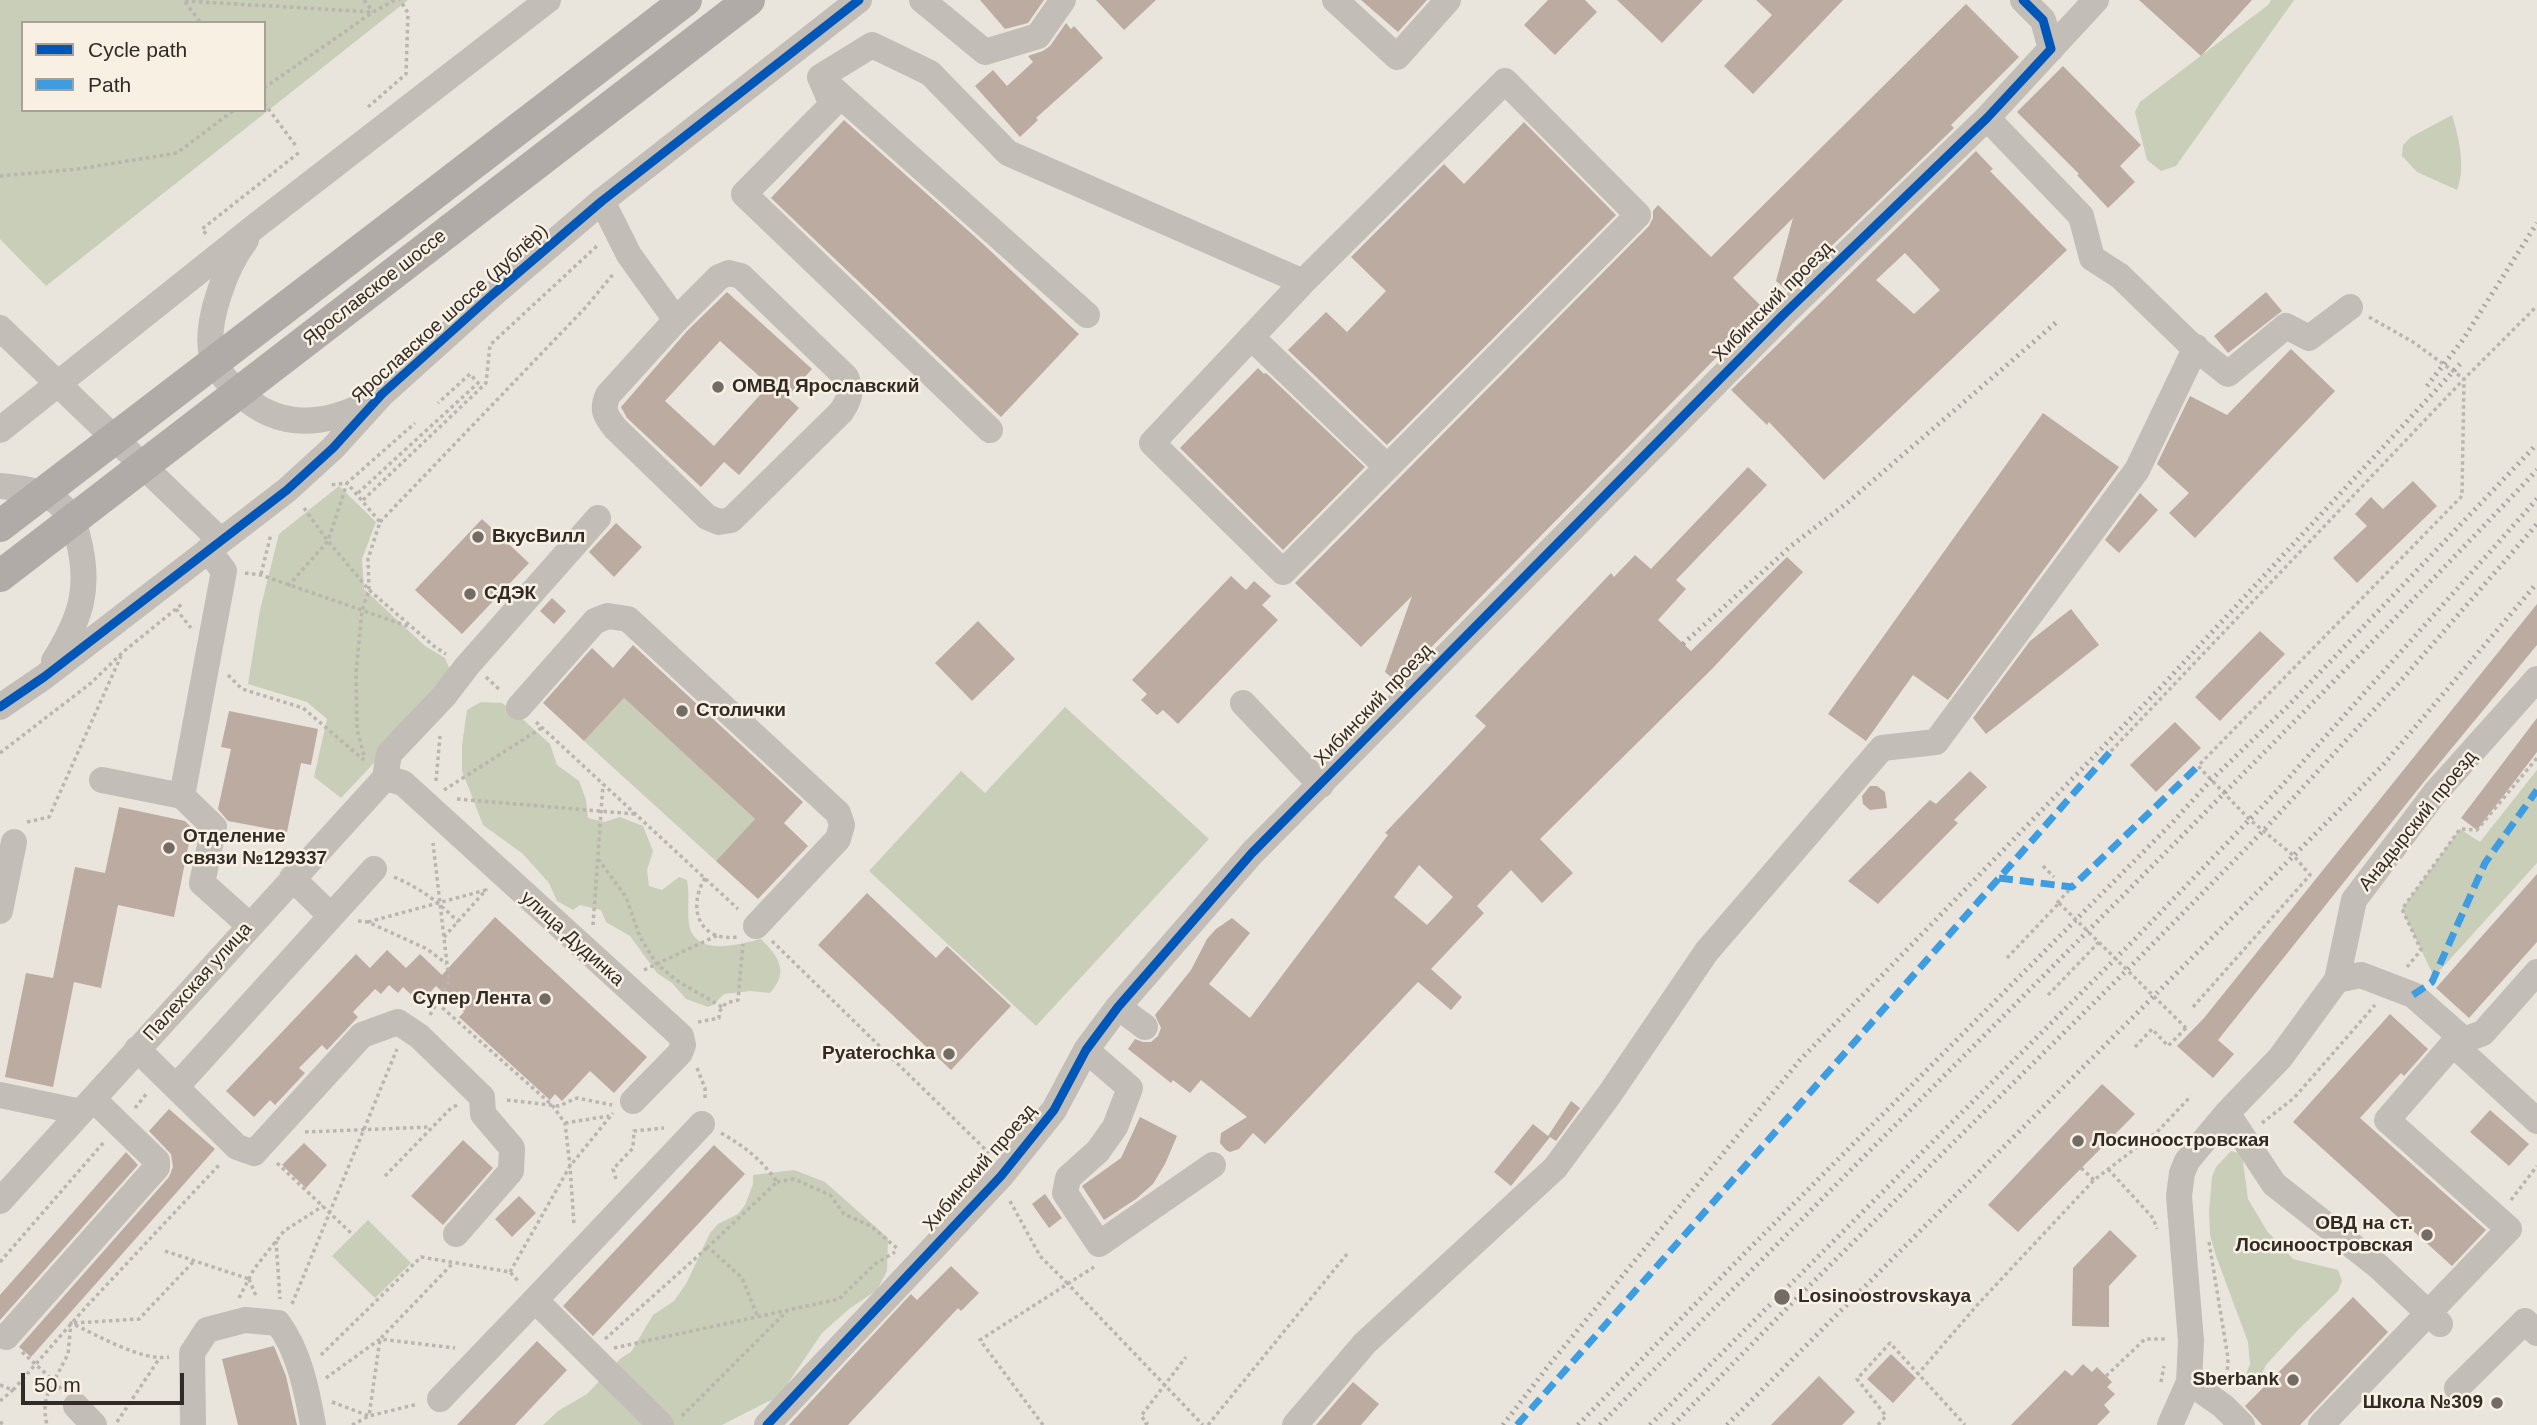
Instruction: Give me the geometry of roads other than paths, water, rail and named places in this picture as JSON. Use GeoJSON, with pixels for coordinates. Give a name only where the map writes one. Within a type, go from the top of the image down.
{"type":"FeatureCollection","features":[{"type":"Feature","properties":{"kind":"main road","name":"Ярославское шоссе"},"geometry":{"type":"LineString","coordinates":[[0,527],[686,0]]}},
{"type":"Feature","properties":{"kind":"main road","name":"Ярославское шоссе"},"geometry":{"type":"LineString","coordinates":[[0,576],[749,0]]}},
{"type":"Feature","properties":{"kind":"street"},"geometry":{"type":"LineString","coordinates":[[0,430],[257,225],[548,0]]}},
{"type":"Feature","properties":{"kind":"street","name":"Ярославское шоссе (дублёр)"},"geometry":{"type":"LineString","coordinates":[[0,707],[44,677],[287,490],[333,448],[383,394],[492,295],[602,201],[859,0]]}},
{"type":"Feature","properties":{"kind":"street"},"geometry":{"type":"LineString","coordinates":[[922,0],[985,52],[1038,36],[1063,0]]}},
{"type":"Feature","properties":{"kind":"street"},"geometry":{"type":"LineString","coordinates":[[1335,0],[1397,57],[1448,0]]}},
{"type":"Feature","properties":{"kind":"street"},"geometry":{"type":"LineString","coordinates":[[2023,0],[2043,20],[2051,49]]}},
{"type":"Feature","properties":{"kind":"street","name":"Хибинский проезд"},"geometry":{"type":"LineString","coordinates":[[767,1425],[906,1259],[1002,1176],[1054,1110],[1086,1050],[1118,1007],[1252,853],[1783,315],[1987,118],[2096,0]]}},
{"type":"Feature","properties":{"kind":"street"},"geometry":{"type":"LineString","coordinates":[[820,76],[872,45],[930,73],[1008,153],[1303,282]]}},
{"type":"Feature","properties":{"kind":"street"},"geometry":{"type":"LineString","coordinates":[[793,53],[1087,315]]}},
{"type":"Feature","properties":{"kind":"street"},"geometry":{"type":"LineString","coordinates":[[820,76],[832,104],[744,194],[990,430]]}},
{"type":"Feature","properties":{"kind":"street"},"geometry":{"type":"LineString","coordinates":[[1505,81],[1638,215],[1283,572],[1152,443],[1251,337],[1505,81]]}},
{"type":"Feature","properties":{"kind":"street"},"geometry":{"type":"LineString","coordinates":[[1987,118],[2081,216],[2092,257],[2120,276],[2157,314],[2228,374],[2286,326],[2309,338],[2350,307]]}},
{"type":"Feature","properties":{"kind":"street"},"geometry":{"type":"LineString","coordinates":[[602,201],[629,255],[676,320]]}},
{"type":"Feature","properties":{"kind":"street"},"geometry":{"type":"LineString","coordinates":[[257,225],[240,248],[223,284],[215,311],[211,332],[212,357],[223,377],[250,403],[273,416],[296,421],[328,419],[357,409],[383,394]]}},
{"type":"Feature","properties":{"kind":"street"},"geometry":{"type":"LineString","coordinates":[[729,273],[741,276],[846,377],[850,387],[850,400],[841,412],[731,520],[719,522],[707,517],[615,428],[605,415],[604,405],[608,395],[676,320],[719,277],[729,273]]}},
{"type":"Feature","properties":{"kind":"street"},"geometry":{"type":"LineString","coordinates":[[0,328],[59,383],[214,545],[224,571],[182,796]]}},
{"type":"Feature","properties":{"kind":"street"},"geometry":{"type":"LineString","coordinates":[[1251,337],[1386,467]]}},
{"type":"Feature","properties":{"kind":"street"},"geometry":{"type":"LineString","coordinates":[[1296,1425],[1365,1343],[1555,1168],[1609,1095],[1707,951],[1882,747],[1936,742],[2137,470],[2196,347]]}},
{"type":"Feature","properties":{"kind":"street"},"geometry":{"type":"LineString","coordinates":[[0,486],[32,489],[57,502],[74,522],[84,560],[84,595],[72,633],[44,677]]}},
{"type":"Feature","properties":{"kind":"street"},"geometry":{"type":"LineString","coordinates":[[394,780],[389,754],[444,696],[467,666],[598,518]]}},
{"type":"Feature","properties":{"kind":"street"},"geometry":{"type":"LineString","coordinates":[[519,707],[595,621],[608,616],[618,617],[628,619],[638,628],[838,813],[842,825],[838,839],[757,926]]}},
{"type":"Feature","properties":{"kind":"street","name":"Анадырский проезд"},"geometry":{"type":"LineString","coordinates":[[2170,1425],[2189,1382],[2191,1340],[2179,1196],[2182,1173],[2187,1161],[2227,1113],[2280,1058],[2337,980],[2354,900],[2435,793],[2537,680]]}},
{"type":"Feature","properties":{"kind":"street"},"geometry":{"type":"LineString","coordinates":[[1243,703],[1321,785]]}},
{"type":"Feature","properties":{"kind":"street"},"geometry":{"type":"LineString","coordinates":[[102,780],[182,796],[214,827],[202,883],[249,925]]}},
{"type":"Feature","properties":{"kind":"street","name":"улица Дудинка"},"geometry":{"type":"LineString","coordinates":[[394,780],[430,800],[591,956],[681,1036],[683,1045],[680,1053],[634,1101]]}},
{"type":"Feature","properties":{"kind":"street","name":"Палехская улица"},"geometry":{"type":"LineString","coordinates":[[0,1201],[292,878],[394,780]]}},
{"type":"Feature","properties":{"kind":"street"},"geometry":{"type":"LineString","coordinates":[[0,911],[19,832]]}},
{"type":"Feature","properties":{"kind":"street"},"geometry":{"type":"LineString","coordinates":[[170,1081],[374,869]]}},
{"type":"Feature","properties":{"kind":"street"},"geometry":{"type":"LineString","coordinates":[[292,878],[331,916]]}},
{"type":"Feature","properties":{"kind":"street"},"geometry":{"type":"LineString","coordinates":[[2321,1425],[2434,1319],[2509,1229],[2387,1120],[2459,1042],[2483,1033],[2537,972]]}},
{"type":"Feature","properties":{"kind":"street"},"geometry":{"type":"LineString","coordinates":[[2337,980],[2361,975],[2413,995],[2537,1121]]}},
{"type":"Feature","properties":{"kind":"street"},"geometry":{"type":"LineString","coordinates":[[1118,1007],[1145,1027]]}},
{"type":"Feature","properties":{"kind":"street"},"geometry":{"type":"LineString","coordinates":[[137,1049],[170,1081],[257,1142],[362,1035],[398,1022],[482,1097],[483,1114],[512,1149],[511,1171],[456,1234]]}},
{"type":"Feature","properties":{"kind":"street"},"geometry":{"type":"LineString","coordinates":[[1086,1050],[1130,1088],[1115,1127],[1098,1151],[1068,1178],[1065,1193],[1099,1244],[1213,1165]]}},
{"type":"Feature","properties":{"kind":"street"},"geometry":{"type":"LineString","coordinates":[[0,1095],[87,1105],[119,1126],[157,1161],[157,1167],[6,1337]]}},
{"type":"Feature","properties":{"kind":"street"},"geometry":{"type":"LineString","coordinates":[[2227,1113],[2274,1184],[2378,1266],[2434,1319]]}},
{"type":"Feature","properties":{"kind":"street"},"geometry":{"type":"LineString","coordinates":[[440,1399],[702,1124]]}},
{"type":"Feature","properties":{"kind":"street"},"geometry":{"type":"LineString","coordinates":[[535,1300],[661,1425]]}},
{"type":"Feature","properties":{"kind":"street"},"geometry":{"type":"LineString","coordinates":[[193,1425],[192,1353],[207,1330],[245,1320],[278,1323],[287,1336],[304,1383],[313,1425]]}},
{"type":"Feature","properties":{"kind":"street"},"geometry":{"type":"LineString","coordinates":[[2457,1388],[2525,1321],[2537,1333]]}},
{"type":"Feature","properties":{"kind":"street"},"geometry":{"type":"LineString","coordinates":[[2189,1382],[2223,1406],[2242,1425]]}},
{"type":"Feature","properties":{"kind":"street"},"geometry":{"type":"LineString","coordinates":[[76,1406],[94,1425]]}},
{"type":"Feature","properties":{"kind":"railway"},"geometry":{"type":"LineString","coordinates":[[2427,386],[2462,341],[2537,223]]}},
{"type":"Feature","properties":{"kind":"railway"},"geometry":{"type":"LineString","coordinates":[[1683,644],[1791,546],[1847,503],[2059,320]]}},
{"type":"Feature","properties":{"kind":"railway"},"geometry":{"type":"LineString","coordinates":[[1503,1425],[1549,1365],[1800,1060],[2163,685],[2460,364]]}},
{"type":"Feature","properties":{"kind":"railway"},"geometry":{"type":"LineString","coordinates":[[1578,1425],[2172,823],[2212,779],[2288,706],[2537,444]]}},
{"type":"Feature","properties":{"kind":"railway"},"geometry":{"type":"LineString","coordinates":[[1600,1425],[2305,711],[2537,470]]}},
{"type":"Feature","properties":{"kind":"railway"},"geometry":{"type":"LineString","coordinates":[[1650,1425],[2134,940],[2277,791],[2537,499]]}},
{"type":"Feature","properties":{"kind":"railway"},"geometry":{"type":"LineString","coordinates":[[1673,1425],[2263,831],[2405,676],[2537,524]]}},
{"type":"Feature","properties":{"kind":"railway"},"geometry":{"type":"LineString","coordinates":[[1727,1425],[2383,765],[2537,583]]}},
{"type":"Feature","properties":{"kind":"place","name":"ОМВД Ярославский"},"geometry":{"type":"Point","coordinates":[718,387]}},
{"type":"Feature","properties":{"kind":"place","name":"ВкусВилл"},"geometry":{"type":"Point","coordinates":[478,537]}},
{"type":"Feature","properties":{"kind":"place","name":"СДЭК"},"geometry":{"type":"Point","coordinates":[470,594]}},
{"type":"Feature","properties":{"kind":"place","name":"Столички"},"geometry":{"type":"Point","coordinates":[682,711]}},
{"type":"Feature","properties":{"kind":"place","name":"Отделение связи №129337"},"geometry":{"type":"Point","coordinates":[169,848]}},
{"type":"Feature","properties":{"kind":"place","name":"Супер Лента"},"geometry":{"type":"Point","coordinates":[545,999]}},
{"type":"Feature","properties":{"kind":"place","name":"Pyaterochka"},"geometry":{"type":"Point","coordinates":[949,1054]}},
{"type":"Feature","properties":{"kind":"place","name":"Лосиноостровская"},"geometry":{"type":"Point","coordinates":[2078,1141]}},
{"type":"Feature","properties":{"kind":"place","name":"ОВД на ст. Лосиноостровская"},"geometry":{"type":"Point","coordinates":[2427,1235]}},
{"type":"Feature","properties":{"kind":"place","name":"Losinoostrovskaya"},"geometry":{"type":"Point","coordinates":[1782,1297]}},
{"type":"Feature","properties":{"kind":"place","name":"Sberbank"},"geometry":{"type":"Point","coordinates":[2293,1380]}},
{"type":"Feature","properties":{"kind":"place","name":"Школа №309"},"geometry":{"type":"Point","coordinates":[2497,1403]}}]}
